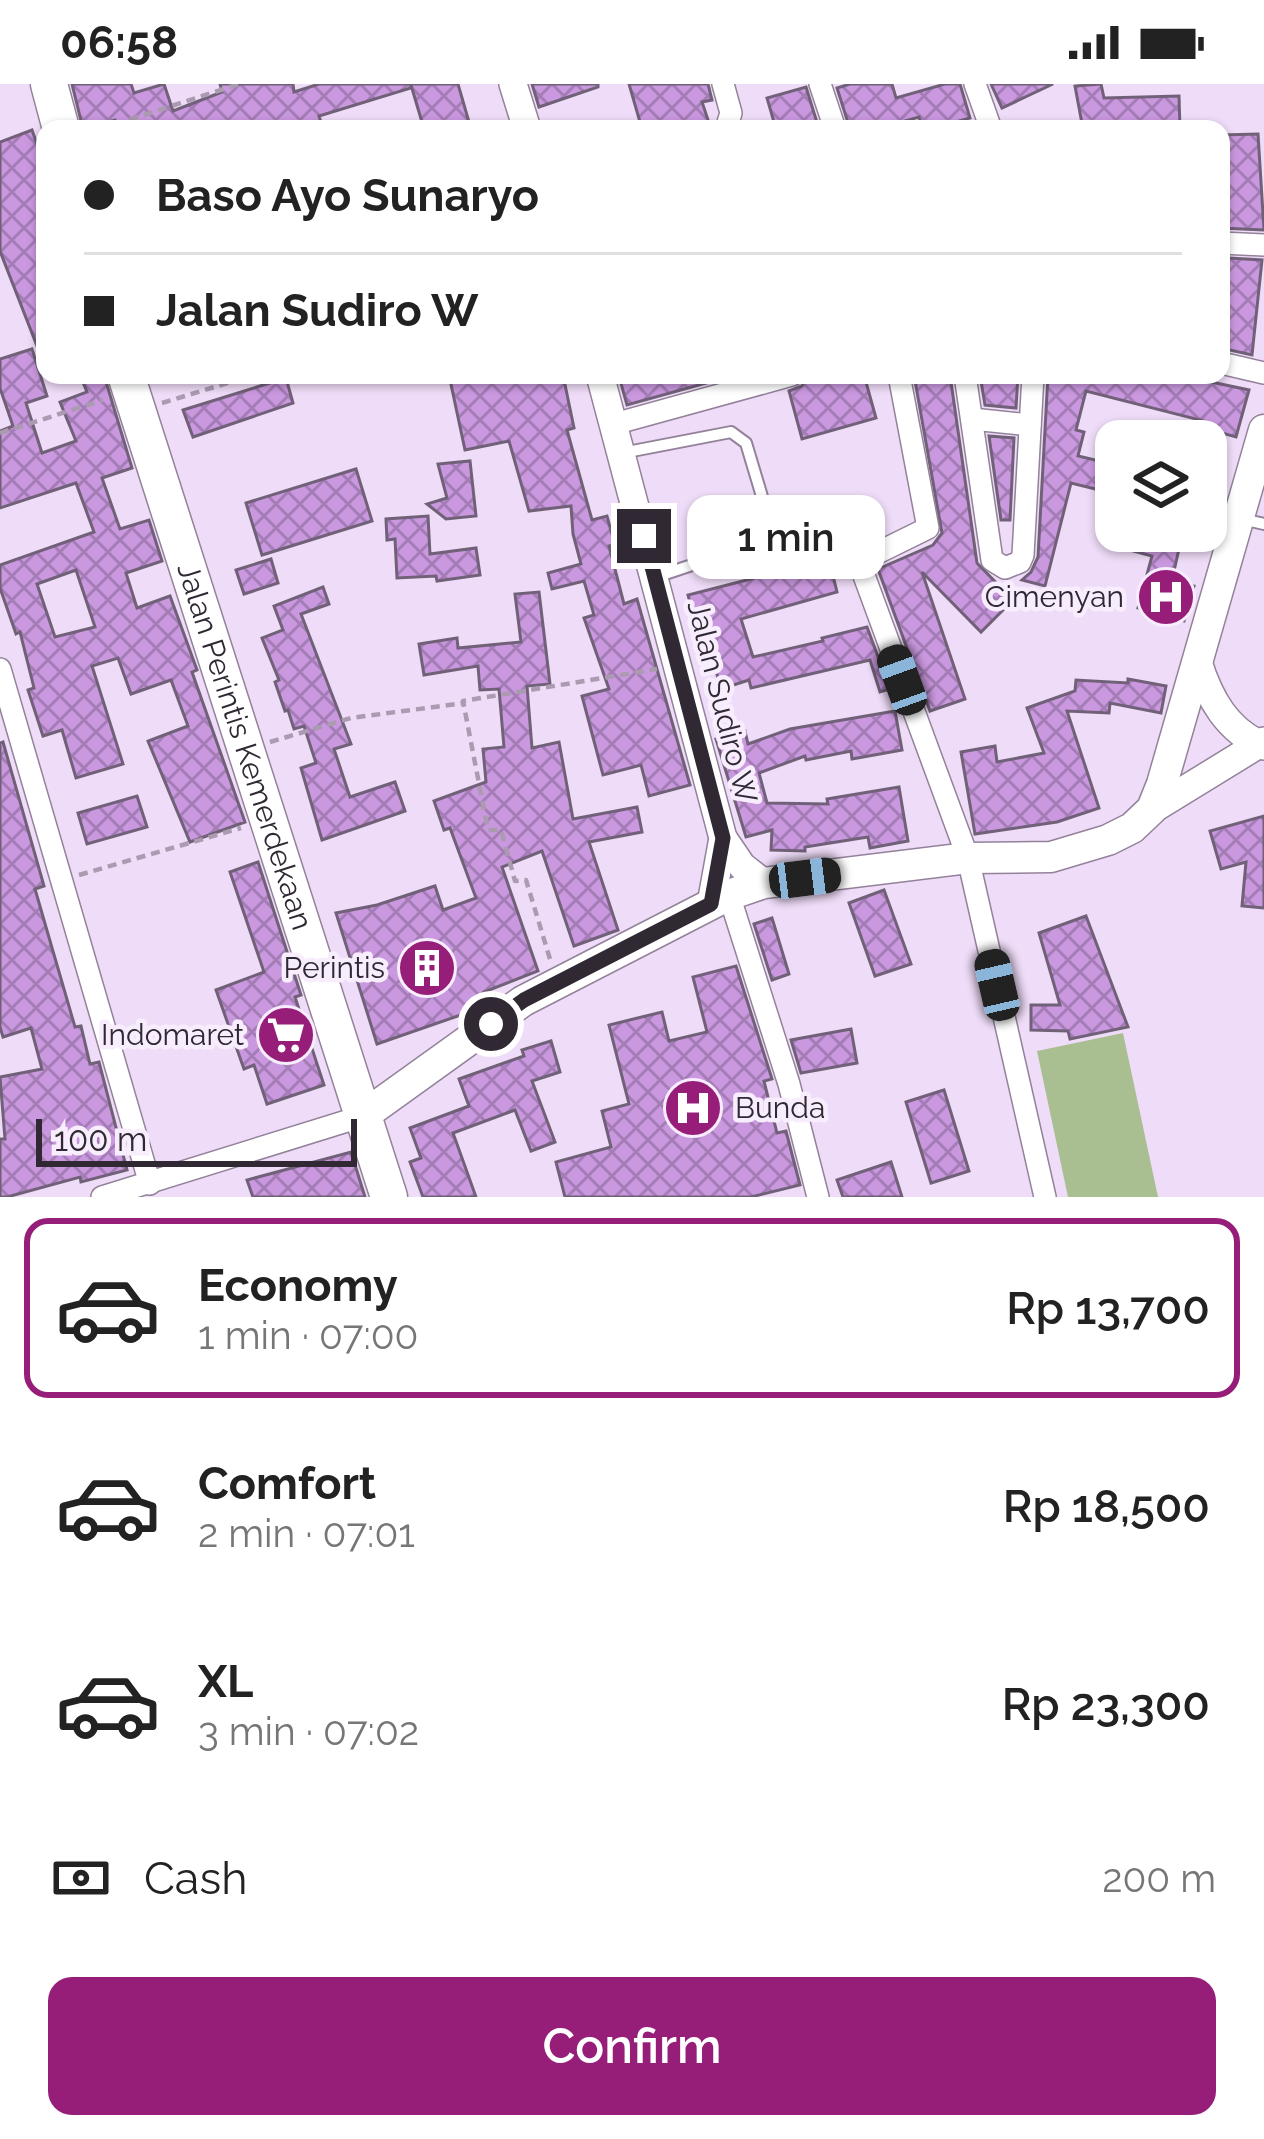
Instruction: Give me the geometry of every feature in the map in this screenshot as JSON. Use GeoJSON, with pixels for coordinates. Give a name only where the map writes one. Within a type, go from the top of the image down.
{"type":"FeatureCollection","features":[{"type":"Feature","properties":{"kind":"main road"},"geometry":{"type":"LineString","coordinates":[[49,84],[59,120]]}},
{"type":"Feature","properties":{"kind":"main road","name":"Jalan Perintis Kemerdekaan"},"geometry":{"type":"LineString","coordinates":[[131,392],[389,1197]]}},
{"type":"Feature","properties":{"kind":"main road"},"geometry":{"type":"LineString","coordinates":[[363,1116],[524,1000],[720,900],[764,883],[968,857],[1051,857],[1132,828],[1156,797],[1198,662],[1251,521],[1264,430]]}},
{"type":"Feature","properties":{"kind":"street"},"geometry":{"type":"LineString","coordinates":[[513,84],[523,120]]}},
{"type":"Feature","properties":{"kind":"street"},"geometry":{"type":"LineString","coordinates":[[723,84],[729,120]]}},
{"type":"Feature","properties":{"kind":"street"},"geometry":{"type":"LineString","coordinates":[[820,84],[832,120]]}},
{"type":"Feature","properties":{"kind":"street"},"geometry":{"type":"LineString","coordinates":[[975,84],[988,120]]}},
{"type":"Feature","properties":{"kind":"street"},"geometry":{"type":"LineString","coordinates":[[1230,243],[1264,244]]}},
{"type":"Feature","properties":{"kind":"street"},"geometry":{"type":"LineString","coordinates":[[1230,365],[1264,373]]}},
{"type":"Feature","properties":{"kind":"street","name":"Jalan Sudiro W"},"geometry":{"type":"LineString","coordinates":[[603,384],[723,838]]}},
{"type":"Feature","properties":{"kind":"street"},"geometry":{"type":"LineString","coordinates":[[614,424],[759,384]]}},
{"type":"Feature","properties":{"kind":"street"},"geometry":{"type":"LineString","coordinates":[[901,384],[928,528],[859,562],[968,857],[1045,1197]]}},
{"type":"Feature","properties":{"kind":"street"},"geometry":{"type":"LineString","coordinates":[[966,384],[992,560],[1005,568],[1020,562],[1023,555],[1033,384]]}},
{"type":"Feature","properties":{"kind":"street"},"geometry":{"type":"LineString","coordinates":[[971,419],[1030,425]]}},
{"type":"Feature","properties":{"kind":"street"},"geometry":{"type":"LineString","coordinates":[[1156,797],[1262,746],[1225,717],[1198,662]]}},
{"type":"Feature","properties":{"kind":"street"},"geometry":{"type":"LineString","coordinates":[[0,670],[149,1184]]}},
{"type":"Feature","properties":{"kind":"street"},"geometry":{"type":"LineString","coordinates":[[723,838],[742,866],[764,883]]}},
{"type":"Feature","properties":{"kind":"street"},"geometry":{"type":"LineString","coordinates":[[723,838],[720,900],[789,1084],[818,1197]]}},
{"type":"Feature","properties":{"kind":"street"},"geometry":{"type":"LineString","coordinates":[[102,1197],[363,1116]]}},
{"type":"Feature","properties":{"kind":"lane"},"geometry":{"type":"LineString","coordinates":[[622,453],[731,432],[740,436],[772,530],[764,541],[656,577]]}},
{"type":"Feature","properties":{"kind":"path"},"geometry":{"type":"LineString","coordinates":[[128,120],[238,84]]}},
{"type":"Feature","properties":{"kind":"path"},"geometry":{"type":"LineString","coordinates":[[0,433],[131,392],[189,384]]}},
{"type":"Feature","properties":{"kind":"path"},"geometry":{"type":"LineString","coordinates":[[246,749],[350,718],[464,703],[680,664]]}},
{"type":"Feature","properties":{"kind":"path"},"geometry":{"type":"LineString","coordinates":[[464,703],[488,830],[501,830],[515,881],[526,880],[557,982]]}},
{"type":"Feature","properties":{"kind":"path"},"geometry":{"type":"LineString","coordinates":[[61,880],[269,820]]}},
{"type":"Feature","properties":{"kind":"green space"},"geometry":{"type":"Polygon","coordinates":[[[1123,1033],[1158,1197],[1068,1197],[1037,1051],[1123,1033]]]}},
{"type":"Feature","properties":{"kind":"building"},"geometry":{"type":"Polygon","coordinates":[[[72,84],[131,84],[134,93],[164,84],[173,111],[222,92],[220,84],[293,84],[294,92],[319,84],[458,84],[468,120],[421,120],[411,85],[319,116],[320,120],[81,120],[72,84]]]}},
{"type":"Feature","properties":{"kind":"building"},"geometry":{"type":"Polygon","coordinates":[[[532,84],[598,84],[598,87],[539,107],[532,84]]]}},
{"type":"Feature","properties":{"kind":"building"},"geometry":{"type":"Polygon","coordinates":[[[629,84],[708,84],[712,100],[702,102],[708,120],[639,120],[629,84]]]}},
{"type":"Feature","properties":{"kind":"building"},"geometry":{"type":"Polygon","coordinates":[[[892,84],[896,98],[960,84],[970,118],[847,120],[837,88],[892,84]]]}},
{"type":"Feature","properties":{"kind":"building"},"geometry":{"type":"Polygon","coordinates":[[[991,84],[1053,84],[1002,108],[991,84]]]}},
{"type":"Feature","properties":{"kind":"building"},"geometry":{"type":"Polygon","coordinates":[[[1101,84],[1104,98],[1179,96],[1180,120],[1081,120],[1075,86],[1101,84]]]}},
{"type":"Feature","properties":{"kind":"building"},"geometry":{"type":"Polygon","coordinates":[[[806,87],[816,120],[773,120],[767,98],[806,87]]]}},
{"type":"Feature","properties":{"kind":"building"},"geometry":{"type":"Polygon","coordinates":[[[32,130],[36,141],[36,343],[0,251],[0,142],[32,130]]]}},
{"type":"Feature","properties":{"kind":"building"},"geometry":{"type":"Polygon","coordinates":[[[1258,134],[1264,230],[1230,228],[1230,135],[1258,134]]]}},
{"type":"Feature","properties":{"kind":"building"},"geometry":{"type":"Polygon","coordinates":[[[1230,258],[1262,260],[1252,355],[1230,350],[1230,258]]]}},
{"type":"Feature","properties":{"kind":"building"},"geometry":{"type":"Polygon","coordinates":[[[32,349],[36,384],[43,384],[47,396],[26,403],[42,453],[76,441],[60,402],[87,392],[84,384],[107,384],[132,468],[102,478],[120,529],[149,520],[162,561],[126,573],[137,608],[170,596],[245,822],[190,842],[148,741],[188,726],[171,680],[131,694],[118,658],[92,666],[123,764],[76,778],[62,730],[43,736],[28,690],[34,688],[20,632],[16,634],[0,588],[0,565],[94,532],[76,483],[0,508],[0,431],[13,426],[0,388],[0,359],[32,349]],[[76,570],[37,584],[55,637],[95,627],[76,570]]]}},
{"type":"Feature","properties":{"kind":"building"},"geometry":{"type":"Polygon","coordinates":[[[267,384],[288,384],[293,403],[193,437],[183,410],[267,384]]]}},
{"type":"Feature","properties":{"kind":"building"},"geometry":{"type":"Polygon","coordinates":[[[451,384],[565,384],[574,428],[567,430],[592,520],[607,516],[615,545],[609,546],[624,604],[637,599],[690,785],[649,796],[641,765],[603,775],[582,696],[609,689],[584,618],[594,615],[584,581],[552,589],[548,573],[581,564],[571,506],[529,511],[509,441],[465,450],[451,384]]]}},
{"type":"Feature","properties":{"kind":"building"},"geometry":{"type":"Polygon","coordinates":[[[621,384],[703,384],[627,405],[621,384]]]}},
{"type":"Feature","properties":{"kind":"building"},"geometry":{"type":"Polygon","coordinates":[[[867,384],[876,418],[802,439],[789,391],[802,386],[867,384]]]}},
{"type":"Feature","properties":{"kind":"building"},"geometry":{"type":"Polygon","coordinates":[[[916,384],[951,384],[977,563],[1013,600],[981,632],[922,572],[965,699],[930,711],[878,569],[933,545],[942,533],[916,384]]]}},
{"type":"Feature","properties":{"kind":"building"},"geometry":{"type":"Polygon","coordinates":[[[982,384],[1017,384],[1016,408],[985,405],[982,384]]]}},
{"type":"Feature","properties":{"kind":"building"},"geometry":{"type":"Polygon","coordinates":[[[1048,384],[1221,384],[1249,390],[1236,437],[1227,435],[1227,420],[1200,420],[1086,391],[1076,430],[1084,432],[1078,456],[1095,460],[1095,489],[1071,483],[1045,586],[1022,580],[1038,557],[1048,384]]]}},
{"type":"Feature","properties":{"kind":"building"},"geometry":{"type":"Polygon","coordinates":[[[989,436],[1014,438],[1010,520],[1001,520],[989,436]]]}},
{"type":"Feature","properties":{"kind":"building"},"geometry":{"type":"Polygon","coordinates":[[[470,461],[476,516],[446,519],[427,504],[447,498],[438,464],[470,461]]]}},
{"type":"Feature","properties":{"kind":"building"},"geometry":{"type":"Polygon","coordinates":[[[356,469],[372,521],[262,555],[246,503],[356,469]]]}},
{"type":"Feature","properties":{"kind":"building"},"geometry":{"type":"Polygon","coordinates":[[[428,516],[430,554],[476,548],[480,575],[437,581],[436,576],[397,578],[395,539],[387,540],[386,519],[428,516]]]}},
{"type":"Feature","properties":{"kind":"building","name":"Cimenyan"},"geometry":{"type":"Polygon","coordinates":[[[1137,552],[1178,552],[1172,580],[1194,586],[1184,621],[1138,608],[1152,556],[1137,552]]]}},
{"type":"Feature","properties":{"kind":"building"},"geometry":{"type":"Polygon","coordinates":[[[271,559],[278,583],[244,594],[236,570],[271,559]]]}},
{"type":"Feature","properties":{"kind":"building"},"geometry":{"type":"Polygon","coordinates":[[[829,559],[837,592],[741,619],[753,657],[867,627],[890,689],[880,692],[870,660],[751,688],[749,680],[721,689],[713,660],[703,663],[688,595],[829,559]]]}},
{"type":"Feature","properties":{"kind":"building"},"geometry":{"type":"Polygon","coordinates":[[[323,587],[329,604],[301,614],[351,744],[334,749],[350,797],[395,782],[405,811],[322,840],[301,768],[316,763],[304,726],[294,729],[285,711],[262,638],[283,630],[274,606],[323,587]]]}},
{"type":"Feature","properties":{"kind":"building"},"geometry":{"type":"Polygon","coordinates":[[[539,592],[550,684],[527,686],[532,748],[559,742],[573,819],[637,807],[642,832],[589,842],[618,930],[574,946],[542,851],[502,867],[538,971],[484,992],[487,1003],[478,1009],[377,1044],[336,913],[435,886],[443,910],[476,898],[450,828],[444,830],[434,801],[486,782],[483,749],[504,747],[499,689],[480,690],[478,666],[424,675],[419,644],[457,638],[458,648],[521,642],[515,594],[539,592]]]}},
{"type":"Feature","properties":{"kind":"building"},"geometry":{"type":"Polygon","coordinates":[[[1128,679],[1166,686],[1161,713],[1110,703],[1109,713],[1067,711],[1099,808],[1057,822],[975,834],[961,752],[995,746],[997,762],[1044,753],[1027,708],[1075,691],[1076,680],[1128,683],[1128,679]]]}},
{"type":"Feature","properties":{"kind":"building"},"geometry":{"type":"Polygon","coordinates":[[[895,711],[902,750],[852,759],[851,751],[806,760],[805,756],[759,773],[767,803],[828,804],[827,799],[899,787],[908,841],[870,848],[868,837],[805,847],[805,851],[771,850],[772,830],[746,837],[716,739],[745,731],[748,744],[790,729],[895,711]]]}},
{"type":"Feature","properties":{"kind":"building"},"geometry":{"type":"Polygon","coordinates":[[[3,742],[44,886],[35,889],[48,934],[75,1027],[81,1026],[90,1064],[99,1062],[127,1170],[7,1197],[0,1197],[0,1139],[5,1139],[0,1077],[42,1069],[31,1028],[3,1037],[0,1027],[3,742]]]}},
{"type":"Feature","properties":{"kind":"building"},"geometry":{"type":"Polygon","coordinates":[[[137,796],[147,827],[87,844],[78,813],[137,796]]]}},
{"type":"Feature","properties":{"kind":"building"},"geometry":{"type":"Polygon","coordinates":[[[1264,816],[1264,908],[1242,906],[1246,862],[1221,869],[1210,831],[1264,816]]]}},
{"type":"Feature","properties":{"kind":"building"},"geometry":{"type":"Polygon","coordinates":[[[258,862],[324,1085],[267,1104],[254,1065],[244,1069],[216,990],[264,972],[230,872],[258,862]]]}},
{"type":"Feature","properties":{"kind":"building"},"geometry":{"type":"Polygon","coordinates":[[[884,890],[911,964],[875,976],[849,903],[884,890]]]}},
{"type":"Feature","properties":{"kind":"building"},"geometry":{"type":"Polygon","coordinates":[[[1086,916],[1128,1027],[1070,1039],[1068,1031],[1031,1030],[1031,1005],[1060,1005],[1039,933],[1086,916]]]}},
{"type":"Feature","properties":{"kind":"building"},"geometry":{"type":"Polygon","coordinates":[[[772,918],[789,974],[772,980],[754,924],[772,918]]]}},
{"type":"Feature","properties":{"kind":"building","name":"Bunda"},"geometry":{"type":"Polygon","coordinates":[[[736,966],[772,1079],[764,1081],[777,1133],[786,1131],[800,1185],[751,1197],[565,1197],[556,1162],[611,1147],[602,1111],[629,1104],[609,1025],[662,1012],[669,1041],[707,1032],[693,977],[736,966]]]}},
{"type":"Feature","properties":{"kind":"building"},"geometry":{"type":"Polygon","coordinates":[[[851,1029],[857,1063],[801,1073],[791,1040],[851,1029]]]}},
{"type":"Feature","properties":{"kind":"building"},"geometry":{"type":"Polygon","coordinates":[[[551,1041],[560,1072],[532,1081],[555,1142],[531,1151],[515,1110],[453,1133],[476,1197],[423,1197],[410,1162],[421,1158],[410,1128],[469,1106],[459,1079],[551,1041]]]}},
{"type":"Feature","properties":{"kind":"building"},"geometry":{"type":"Polygon","coordinates":[[[944,1090],[969,1171],[931,1183],[906,1102],[944,1090]]]}},
{"type":"Feature","properties":{"kind":"building"},"geometry":{"type":"Polygon","coordinates":[[[351,1152],[365,1197],[253,1197],[247,1180],[351,1152]]]}},
{"type":"Feature","properties":{"kind":"building"},"geometry":{"type":"Polygon","coordinates":[[[891,1162],[902,1197],[843,1197],[837,1180],[891,1162]]]}},
{"type":"Feature","properties":{"kind":"place","name":"Cimenyan"},"geometry":{"type":"Point","coordinates":[1166,597]}},
{"type":"Feature","properties":{"kind":"place","name":"Perintis"},"geometry":{"type":"Point","coordinates":[427,968]}},
{"type":"Feature","properties":{"kind":"place","name":"Indomaret"},"geometry":{"type":"Point","coordinates":[286,1035]}},
{"type":"Feature","properties":{"kind":"place","name":"Bunda"},"geometry":{"type":"Point","coordinates":[693,1108]}},
{"type":"Feature","properties":{"kind":"route"},"geometry":{"type":"LineString","coordinates":[[491,1024],[524,1000],[711,904],[723,838],[644,536]]}}]}
